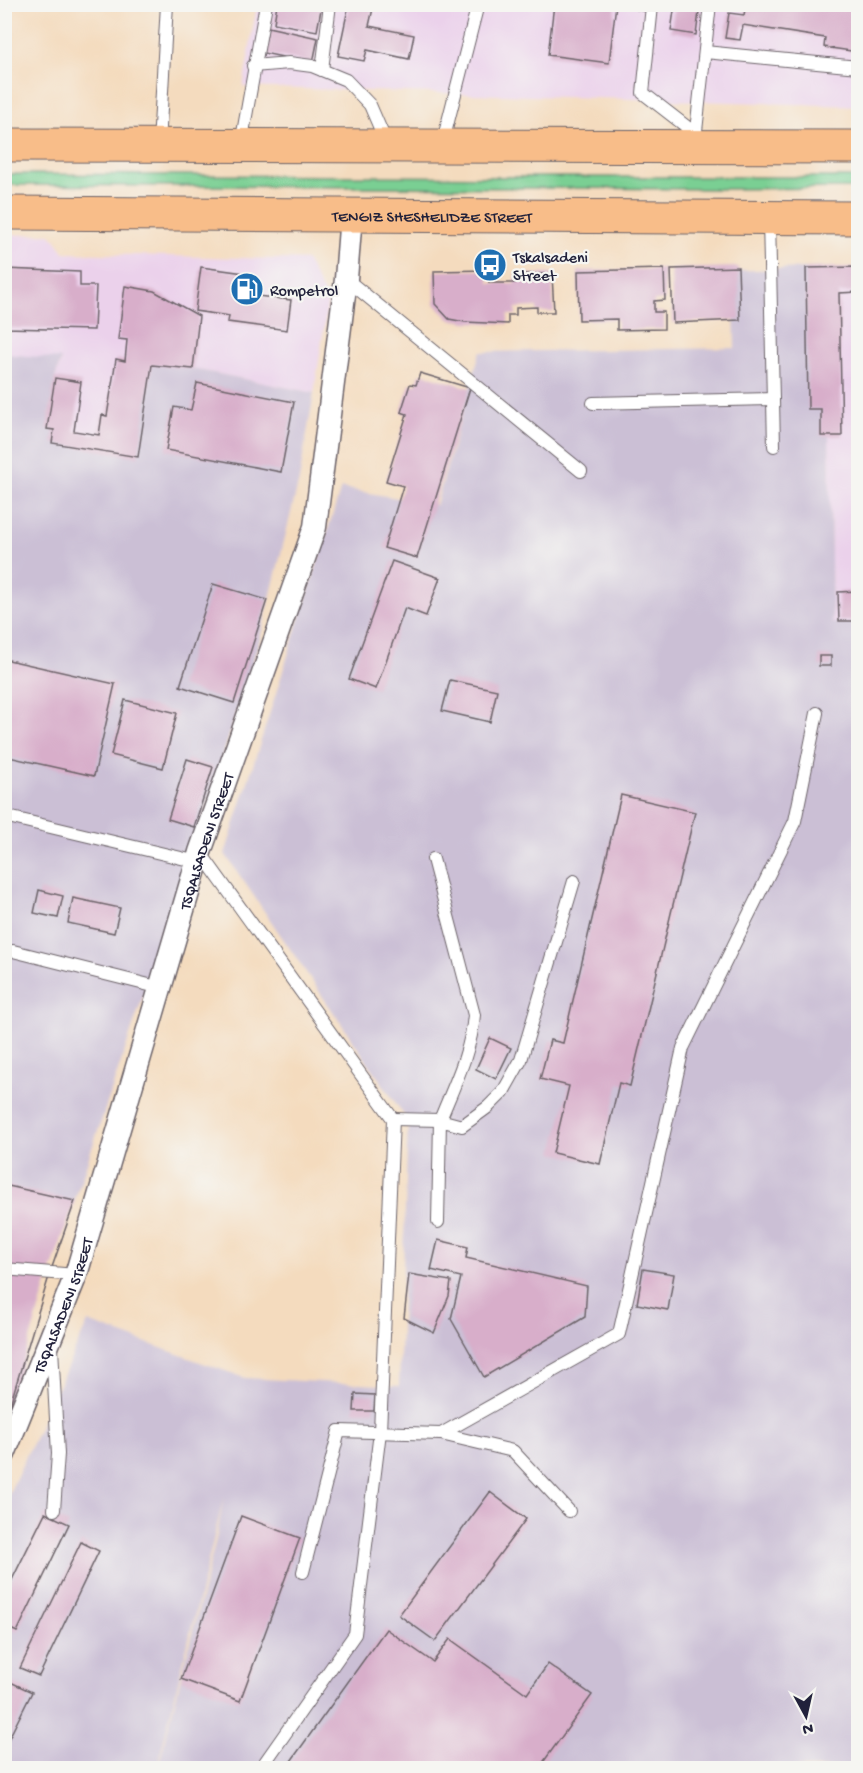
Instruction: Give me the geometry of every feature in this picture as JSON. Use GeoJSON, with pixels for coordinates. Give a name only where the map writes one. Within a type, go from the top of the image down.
{"type":"FeatureCollection","features":[{"type":"Feature","properties":{"kind":"main road"},"geometry":{"type":"LineString","coordinates":[[4,145],[442,146],[695,140],[858,147]]}},
{"type":"Feature","properties":{"kind":"main road","name":"TENGIZ SHESHELIDZE STREET"},"geometry":{"type":"LineString","coordinates":[[4,213],[858,218]]}},
{"type":"Feature","properties":{"kind":"street","name":"TSQALSADENI STREET"},"geometry":{"type":"LineString","coordinates":[[4,1454],[76,1275],[199,857],[315,527],[346,279],[351,215]]}},
{"type":"Feature","properties":{"kind":"lane"},"geometry":{"type":"LineString","coordinates":[[159,145],[167,4]]}},
{"type":"Feature","properties":{"kind":"lane"},"geometry":{"type":"LineString","coordinates":[[241,146],[266,4]]}},
{"type":"Feature","properties":{"kind":"lane"},"geometry":{"type":"LineString","coordinates":[[322,70],[330,4]]}},
{"type":"Feature","properties":{"kind":"lane"},"geometry":{"type":"LineString","coordinates":[[442,146],[478,4]]}},
{"type":"Feature","properties":{"kind":"lane"},"geometry":{"type":"LineString","coordinates":[[640,4],[652,6],[643,93],[695,140]]}},
{"type":"Feature","properties":{"kind":"lane"},"geometry":{"type":"LineString","coordinates":[[695,140],[710,4]]}},
{"type":"Feature","properties":{"kind":"lane"},"geometry":{"type":"LineString","coordinates":[[705,52],[858,67]]}},
{"type":"Feature","properties":{"kind":"lane"},"geometry":{"type":"LineString","coordinates":[[254,66],[290,63],[312,66],[346,80],[370,105],[388,146]]}},
{"type":"Feature","properties":{"kind":"lane"},"geometry":{"type":"LineString","coordinates":[[769,218],[774,446]]}},
{"type":"Feature","properties":{"kind":"lane"},"geometry":{"type":"LineString","coordinates":[[346,279],[581,471]]}},
{"type":"Feature","properties":{"kind":"lane"},"geometry":{"type":"LineString","coordinates":[[593,403],[772,399]]}},
{"type":"Feature","properties":{"kind":"lane"},"geometry":{"type":"LineString","coordinates":[[441,1434],[619,1334],[683,1048],[795,821],[817,713]]}},
{"type":"Feature","properties":{"kind":"lane"},"geometry":{"type":"LineString","coordinates":[[4,816],[199,857],[393,1119],[380,1432],[355,1634],[261,1768]]}},
{"type":"Feature","properties":{"kind":"lane"},"geometry":{"type":"LineString","coordinates":[[433,859],[474,1015],[469,1051],[440,1120],[438,1222]]}},
{"type":"Feature","properties":{"kind":"lane"},"geometry":{"type":"LineString","coordinates":[[393,1119],[440,1120],[462,1126],[488,1107],[503,1092],[521,1060],[574,881]]}},
{"type":"Feature","properties":{"kind":"lane"},"geometry":{"type":"LineString","coordinates":[[13,951],[161,988]]}},
{"type":"Feature","properties":{"kind":"lane"},"geometry":{"type":"LineString","coordinates":[[4,1269],[76,1275]]}},
{"type":"Feature","properties":{"kind":"lane"},"geometry":{"type":"LineString","coordinates":[[51,1338],[58,1454],[54,1510]]}},
{"type":"Feature","properties":{"kind":"lane"},"geometry":{"type":"LineString","coordinates":[[303,1572],[339,1431],[441,1434],[513,1451],[569,1511]]}},
{"type":"Feature","properties":{"kind":"shaded area"},"geometry":{"type":"Polygon","coordinates":[[[257,5],[858,5],[858,106],[243,87],[257,5]]]}},
{"type":"Feature","properties":{"kind":"shaded area"},"geometry":{"type":"Polygon","coordinates":[[[51,234],[65,253],[306,260],[328,301],[314,393],[193,369],[138,457],[52,443],[47,429],[55,378],[61,360],[5,354],[4,235],[51,234]]]}},
{"type":"Feature","properties":{"kind":"shaded area"},"geometry":{"type":"Polygon","coordinates":[[[858,267],[858,623],[832,623],[829,437],[821,436],[808,409],[806,268],[858,267]]]}},
{"type":"Feature","properties":{"kind":"shaded area"},"geometry":{"type":"Polygon","coordinates":[[[806,268],[808,409],[821,409],[821,436],[829,436],[832,623],[858,623],[858,1768],[158,1768],[216,1539],[224,1497],[157,1768],[5,1768],[5,1502],[88,1322],[245,1378],[399,1386],[408,1121],[225,854],[341,488],[436,505],[480,352],[735,348],[733,271],[806,268]]]}},
{"type":"Feature","properties":{"kind":"shaded area"},"geometry":{"type":"Polygon","coordinates":[[[5,354],[61,359],[55,378],[47,428],[54,430],[53,443],[137,456],[152,365],[193,369],[314,393],[299,480],[260,639],[200,827],[50,1273],[5,1418],[5,354]]]}},
{"type":"Feature","properties":{"kind":"green space"},"geometry":{"type":"Polygon","coordinates":[[[5,174],[858,177],[858,188],[5,185],[5,174]]]}},
{"type":"Feature","properties":{"kind":"building"},"geometry":{"type":"Polygon","coordinates":[[[277,4],[322,4],[317,31],[274,23],[277,4]]]}},
{"type":"Feature","properties":{"kind":"building"},"geometry":{"type":"Polygon","coordinates":[[[349,4],[374,4],[369,26],[414,35],[409,59],[367,50],[364,61],[338,56],[349,4]]]}},
{"type":"Feature","properties":{"kind":"building"},"geometry":{"type":"Polygon","coordinates":[[[554,4],[616,4],[609,63],[548,55],[554,4]]]}},
{"type":"Feature","properties":{"kind":"building"},"geometry":{"type":"Polygon","coordinates":[[[675,4],[700,4],[696,35],[671,31],[675,4]]]}},
{"type":"Feature","properties":{"kind":"building"},"geometry":{"type":"Polygon","coordinates":[[[746,4],[858,4],[858,52],[824,47],[825,38],[743,25],[740,40],[725,38],[729,13],[744,15],[746,4]]]}},
{"type":"Feature","properties":{"kind":"building"},"geometry":{"type":"Polygon","coordinates":[[[268,27],[318,38],[313,63],[263,53],[268,27]]]}},
{"type":"Feature","properties":{"kind":"building"},"geometry":{"type":"Polygon","coordinates":[[[201,267],[244,273],[241,294],[291,300],[287,330],[228,322],[229,316],[195,311],[201,267]]]}},
{"type":"Feature","properties":{"kind":"building"},"geometry":{"type":"Polygon","coordinates":[[[738,267],[740,320],[673,323],[671,269],[738,267]]]}},
{"type":"Feature","properties":{"kind":"building"},"geometry":{"type":"Polygon","coordinates":[[[858,267],[858,292],[839,293],[842,436],[821,436],[821,409],[808,409],[806,268],[858,267]]]}},
{"type":"Feature","properties":{"kind":"building"},"geometry":{"type":"Polygon","coordinates":[[[4,269],[80,272],[80,286],[96,286],[94,330],[4,328],[4,269]]]}},
{"type":"Feature","properties":{"kind":"building"},"geometry":{"type":"Polygon","coordinates":[[[664,269],[665,300],[654,301],[654,312],[664,312],[664,329],[617,330],[617,319],[579,320],[578,271],[664,269]]]}},
{"type":"Feature","properties":{"kind":"building"},"geometry":{"type":"Polygon","coordinates":[[[488,270],[489,283],[515,283],[515,274],[552,274],[554,312],[537,312],[537,307],[516,308],[516,315],[508,315],[508,324],[465,322],[449,319],[435,304],[434,271],[488,270]]]}},
{"type":"Feature","properties":{"kind":"building"},"geometry":{"type":"Polygon","coordinates":[[[125,286],[154,291],[199,316],[193,369],[152,365],[138,457],[52,443],[54,430],[47,429],[55,378],[81,382],[74,431],[99,435],[102,415],[107,416],[116,359],[125,361],[127,340],[118,339],[125,286]]]}},
{"type":"Feature","properties":{"kind":"building"},"geometry":{"type":"Polygon","coordinates":[[[420,373],[470,388],[417,558],[384,548],[403,486],[386,481],[407,414],[401,412],[410,384],[416,385],[420,373]]]}},
{"type":"Feature","properties":{"kind":"building"},"geometry":{"type":"Polygon","coordinates":[[[197,383],[294,402],[281,472],[166,450],[174,407],[191,410],[197,383]]]}},
{"type":"Feature","properties":{"kind":"building"},"geometry":{"type":"Polygon","coordinates":[[[392,561],[440,578],[426,616],[405,608],[376,689],[349,679],[392,561]]]}},
{"type":"Feature","properties":{"kind":"building"},"geometry":{"type":"Polygon","coordinates":[[[213,584],[267,600],[234,703],[180,686],[213,584]]]}},
{"type":"Feature","properties":{"kind":"building"},"geometry":{"type":"Polygon","coordinates":[[[858,591],[858,621],[839,621],[838,592],[858,591]]]}},
{"type":"Feature","properties":{"kind":"building"},"geometry":{"type":"Polygon","coordinates":[[[819,656],[831,656],[831,666],[819,666],[819,656]]]}},
{"type":"Feature","properties":{"kind":"building"},"geometry":{"type":"Polygon","coordinates":[[[4,659],[115,684],[94,776],[4,756],[4,659]]]}},
{"type":"Feature","properties":{"kind":"building"},"geometry":{"type":"Polygon","coordinates":[[[450,680],[497,690],[490,722],[442,711],[450,680]]]}},
{"type":"Feature","properties":{"kind":"building"},"geometry":{"type":"Polygon","coordinates":[[[125,700],[177,713],[163,768],[111,755],[125,700]]]}},
{"type":"Feature","properties":{"kind":"building"},"geometry":{"type":"Polygon","coordinates":[[[187,759],[213,767],[194,827],[168,819],[187,759]]]}},
{"type":"Feature","properties":{"kind":"building"},"geometry":{"type":"Polygon","coordinates":[[[621,795],[695,812],[630,1086],[619,1083],[600,1164],[553,1153],[569,1086],[540,1079],[550,1040],[563,1043],[621,795]]]}},
{"type":"Feature","properties":{"kind":"building"},"geometry":{"type":"Polygon","coordinates":[[[39,890],[63,896],[58,918],[34,913],[39,890]]]}},
{"type":"Feature","properties":{"kind":"building"},"geometry":{"type":"Polygon","coordinates":[[[73,898],[120,908],[114,933],[68,923],[73,898]]]}},
{"type":"Feature","properties":{"kind":"building"},"geometry":{"type":"Polygon","coordinates":[[[490,1038],[511,1048],[496,1079],[476,1069],[490,1038]]]}},
{"type":"Feature","properties":{"kind":"building"},"geometry":{"type":"Polygon","coordinates":[[[4,1185],[75,1201],[50,1273],[9,1408],[4,1406],[4,1185]]]}},
{"type":"Feature","properties":{"kind":"building"},"geometry":{"type":"Polygon","coordinates":[[[438,1240],[468,1247],[466,1258],[587,1286],[585,1317],[484,1377],[451,1319],[461,1277],[431,1270],[438,1240]]]}},
{"type":"Feature","properties":{"kind":"building"},"geometry":{"type":"Polygon","coordinates":[[[643,1269],[674,1274],[668,1310],[637,1304],[643,1269]]]}},
{"type":"Feature","properties":{"kind":"building"},"geometry":{"type":"Polygon","coordinates":[[[409,1274],[451,1281],[449,1296],[434,1333],[404,1318],[409,1274]]]}},
{"type":"Feature","properties":{"kind":"building"},"geometry":{"type":"Polygon","coordinates":[[[355,1394],[375,1395],[374,1411],[354,1411],[355,1394]]]}},
{"type":"Feature","properties":{"kind":"building"},"geometry":{"type":"Polygon","coordinates":[[[490,1492],[526,1519],[435,1641],[399,1615],[490,1492]]]}},
{"type":"Feature","properties":{"kind":"building"},"geometry":{"type":"Polygon","coordinates":[[[45,1513],[69,1524],[17,1632],[4,1626],[4,1596],[45,1513]]]}},
{"type":"Feature","properties":{"kind":"building"},"geometry":{"type":"Polygon","coordinates":[[[241,1516],[300,1538],[240,1701],[181,1679],[241,1516]]]}},
{"type":"Feature","properties":{"kind":"building"},"geometry":{"type":"Polygon","coordinates":[[[81,1542],[99,1551],[39,1676],[20,1668],[81,1542]]]}},
{"type":"Feature","properties":{"kind":"building"},"geometry":{"type":"Polygon","coordinates":[[[386,1629],[433,1662],[450,1639],[527,1694],[548,1664],[592,1695],[539,1768],[286,1768],[386,1629]]]}},
{"type":"Feature","properties":{"kind":"building"},"geometry":{"type":"Polygon","coordinates":[[[4,1679],[32,1692],[4,1748],[4,1679]]]}},
{"type":"Feature","properties":{"kind":"place","name":"Tskalsadeni Street"},"geometry":{"type":"Point","coordinates":[490,265]}},
{"type":"Feature","properties":{"kind":"place","name":"Rompetrol"},"geometry":{"type":"Point","coordinates":[247,289]}}]}
